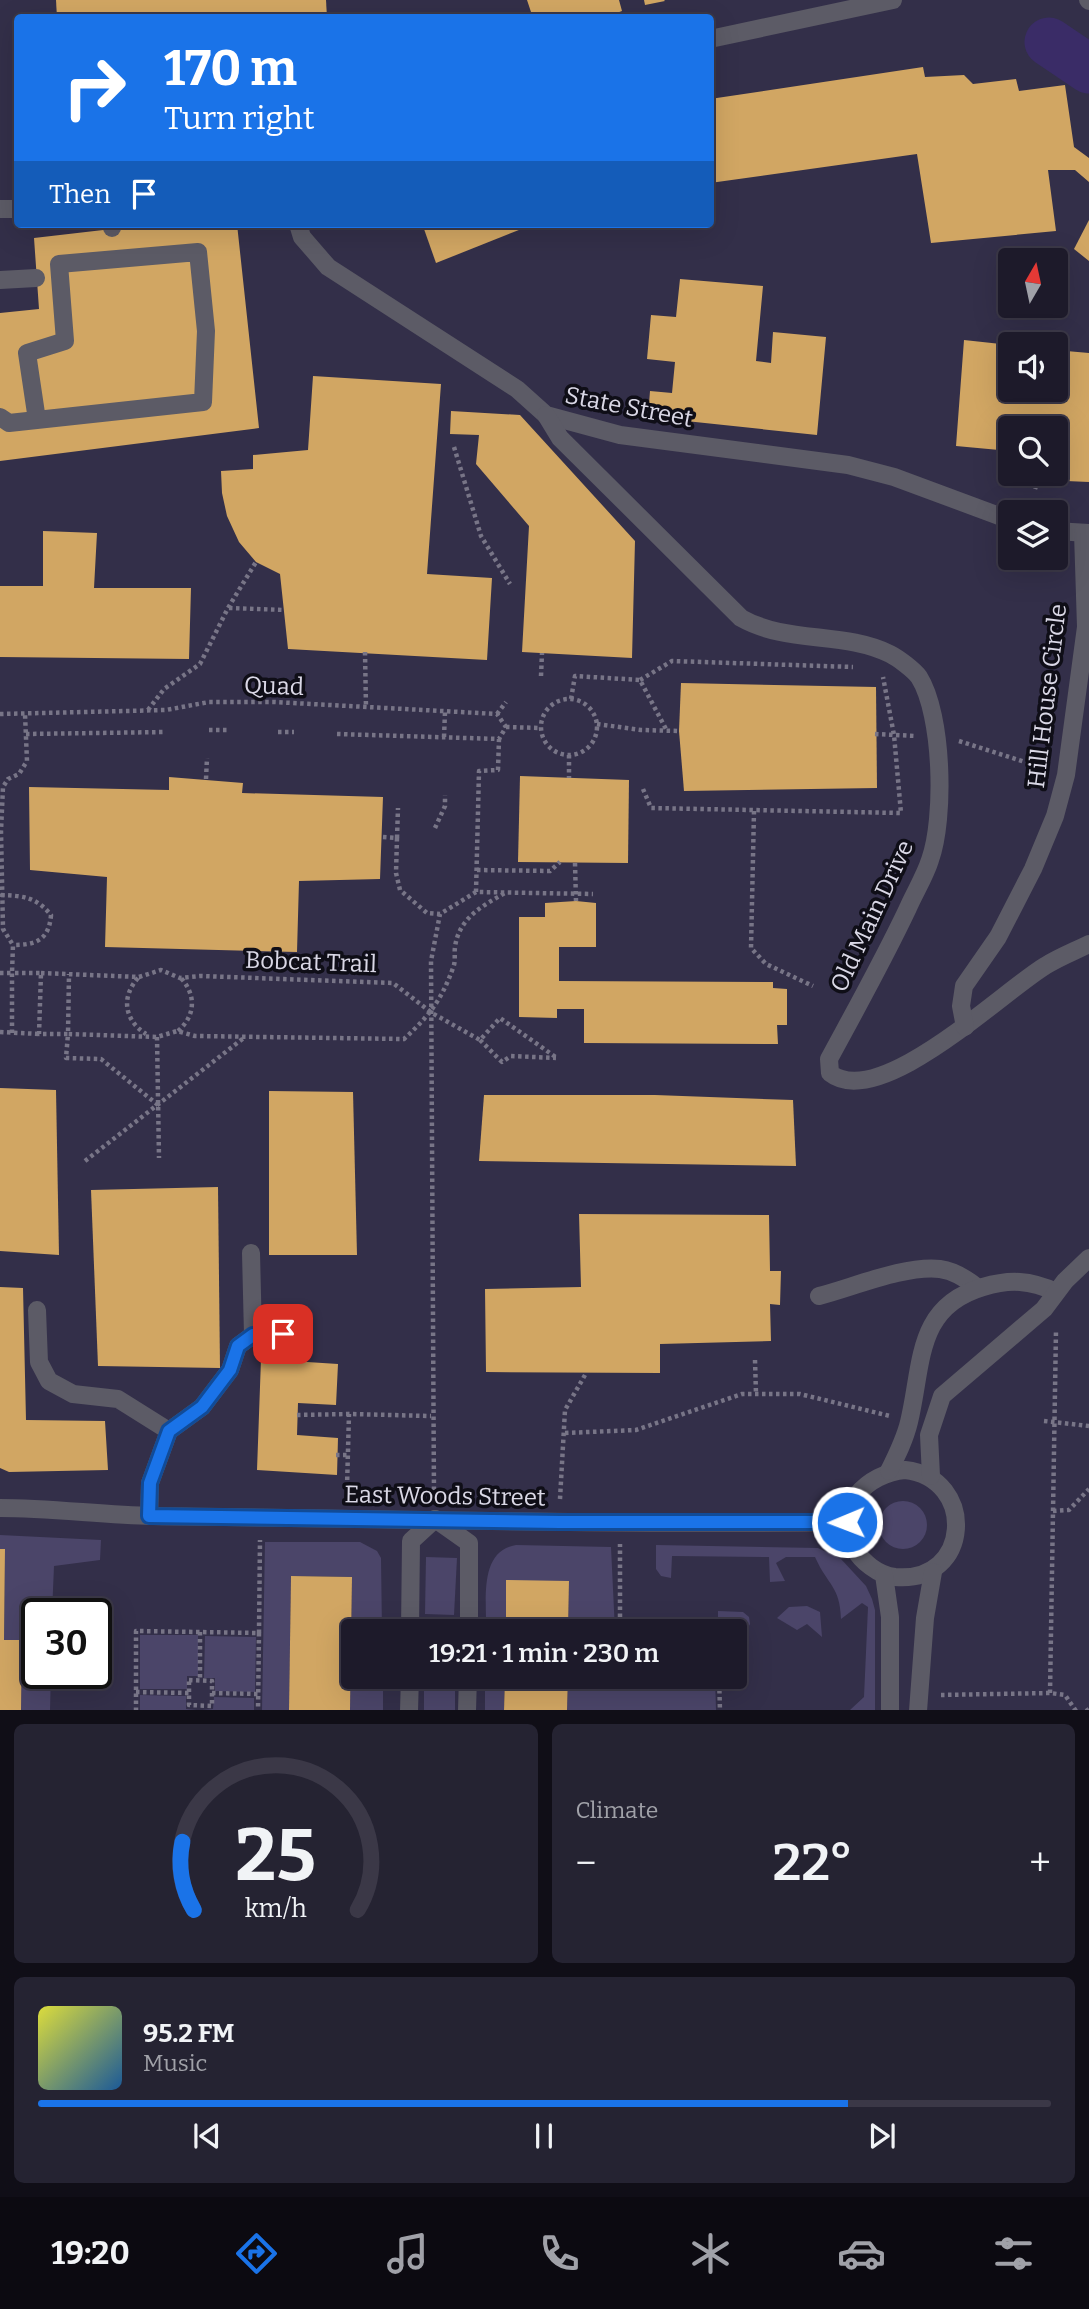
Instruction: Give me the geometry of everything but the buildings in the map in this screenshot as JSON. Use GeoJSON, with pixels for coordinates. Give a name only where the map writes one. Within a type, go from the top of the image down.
{"type":"FeatureCollection","features":[{"type":"Feature","properties":{"kind":"street"},"geometry":{"type":"LineString","coordinates":[[714,38],[893,0]]}},
{"type":"Feature","properties":{"kind":"street","name":"State Street"},"geometry":{"type":"LineString","coordinates":[[299,228],[302,237],[328,267],[517,389],[546,415],[620,435],[848,465],[894,477],[998,516]]}},
{"type":"Feature","properties":{"kind":"street"},"geometry":{"type":"LineString","coordinates":[[0,417],[9,423],[37,420],[203,402],[206,331],[198,252],[59,264],[65,341],[27,353],[37,420]]}},
{"type":"Feature","properties":{"kind":"street"},"geometry":{"type":"LineString","coordinates":[[0,280],[37,278]]}},
{"type":"Feature","properties":{"kind":"street","name":"Old Main Drive"},"geometry":{"type":"LineString","coordinates":[[546,415],[560,438],[741,618],[775,632],[854,644],[890,654],[918,676],[930,706],[936,736],[938,818],[931,859],[894,938],[829,1059],[830,1073],[841,1081],[857,1083],[879,1078],[965,1027]]}},
{"type":"Feature","properties":{"kind":"street"},"geometry":{"type":"LineString","coordinates":[[1068,532],[1086,533]]}},
{"type":"Feature","properties":{"kind":"street","name":"Hill House Circle"},"geometry":{"type":"LineString","coordinates":[[965,1027],[961,1006],[964,986],[998,937],[1033,869],[1055,816],[1066,775],[1086,627],[1086,533]]}},
{"type":"Feature","properties":{"kind":"street"},"geometry":{"type":"LineString","coordinates":[[965,1027],[1045,966],[1089,944]]}},
{"type":"Feature","properties":{"kind":"street"},"geometry":{"type":"LineString","coordinates":[[251,1252],[253,1335]]}},
{"type":"Feature","properties":{"kind":"street"},"geometry":{"type":"LineString","coordinates":[[931,1476],[929,1435],[942,1396],[1054,1297],[1089,1258]]}},
{"type":"Feature","properties":{"kind":"street"},"geometry":{"type":"LineString","coordinates":[[819,1296],[912,1270],[941,1269],[963,1276],[978,1288]]}},
{"type":"Feature","properties":{"kind":"street"},"geometry":{"type":"LineString","coordinates":[[889,1471],[904,1439],[925,1337],[933,1319],[949,1303],[978,1288],[1003,1281],[1023,1280],[1054,1297]]}},
{"type":"Feature","properties":{"kind":"street"},"geometry":{"type":"LineString","coordinates":[[37,1310],[39,1362],[50,1381],[73,1394],[118,1399],[169,1431]]}},
{"type":"Feature","properties":{"kind":"street"},"geometry":{"type":"LineString","coordinates":[[149,1516],[150,1483],[169,1431],[202,1407],[230,1370],[238,1346],[253,1335],[283,1334]]}},
{"type":"Feature","properties":{"kind":"street"},"geometry":{"type":"LineString","coordinates":[[918,1710],[925,1618],[933,1572],[951,1549],[955,1513],[951,1499],[931,1476],[916,1471],[889,1471],[866,1483],[851,1504],[847,1522],[853,1547],[864,1561],[884,1575],[916,1577],[933,1572]]}},
{"type":"Feature","properties":{"kind":"street","name":"East Woods Street"},"geometry":{"type":"LineString","coordinates":[[0,1507],[61,1508],[149,1516],[847,1522]]}},
{"type":"Feature","properties":{"kind":"street"},"geometry":{"type":"LineString","coordinates":[[410,1619],[411,1541],[435,1519],[469,1542],[469,1619]]}},
{"type":"Feature","properties":{"kind":"street"},"geometry":{"type":"LineString","coordinates":[[884,1575],[890,1617],[890,1710]]}},
{"type":"Feature","properties":{"kind":"street"},"geometry":{"type":"LineString","coordinates":[[409,1710],[410,1689]]}},
{"type":"Feature","properties":{"kind":"street"},"geometry":{"type":"LineString","coordinates":[[467,1710],[468,1689]]}},
{"type":"Feature","properties":{"kind":"path"},"geometry":{"type":"LineString","coordinates":[[454,447],[481,536],[510,584]]}},
{"type":"Feature","properties":{"kind":"path"},"geometry":{"type":"LineString","coordinates":[[147,711],[164,689],[200,664],[228,608],[256,562]]}},
{"type":"Feature","properties":{"kind":"path"},"geometry":{"type":"LineString","coordinates":[[228,608],[285,610]]}},
{"type":"Feature","properties":{"kind":"path"},"geometry":{"type":"LineString","coordinates":[[365,652],[366,708]]}},
{"type":"Feature","properties":{"kind":"path"},"geometry":{"type":"LineString","coordinates":[[541,676],[542,653]]}},
{"type":"Feature","properties":{"kind":"path"},"geometry":{"type":"LineString","coordinates":[[571,699],[575,676],[640,680],[671,661],[855,667]]}},
{"type":"Feature","properties":{"kind":"path"},"geometry":{"type":"LineString","coordinates":[[643,789],[651,808],[901,813],[894,735],[882,668]]}},
{"type":"Feature","properties":{"kind":"path"},"geometry":{"type":"LineString","coordinates":[[640,680],[667,732]]}},
{"type":"Feature","properties":{"kind":"path"},"geometry":{"type":"LineString","coordinates":[[571,699],[588,707],[597,723],[593,742],[578,754],[569,755],[552,750],[546,744],[540,728],[542,718],[552,704],[571,699]]}},
{"type":"Feature","properties":{"kind":"path","name":"Quad"},"geometry":{"type":"LineString","coordinates":[[0,714],[147,711],[209,702],[498,714]]}},
{"type":"Feature","properties":{"kind":"path"},"geometry":{"type":"LineString","coordinates":[[506,702],[498,714],[506,727]]}},
{"type":"Feature","properties":{"kind":"path"},"geometry":{"type":"LineString","coordinates":[[444,737],[445,712]]}},
{"type":"Feature","properties":{"kind":"path"},"geometry":{"type":"LineString","coordinates":[[12,1033],[13,946],[3,929],[1,895],[4,788],[8,779],[19,774],[27,761],[25,714]]}},
{"type":"Feature","properties":{"kind":"path"},"geometry":{"type":"LineString","coordinates":[[597,723],[641,730],[678,731]]}},
{"type":"Feature","properties":{"kind":"path"},"geometry":{"type":"LineString","coordinates":[[506,727],[540,728]]}},
{"type":"Feature","properties":{"kind":"path"},"geometry":{"type":"LineString","coordinates":[[476,892],[479,771],[498,770],[499,739],[506,727]]}},
{"type":"Feature","properties":{"kind":"path"},"geometry":{"type":"LineString","coordinates":[[209,730],[229,730]]}},
{"type":"Feature","properties":{"kind":"path"},"geometry":{"type":"LineString","coordinates":[[26,734],[165,732]]}},
{"type":"Feature","properties":{"kind":"path"},"geometry":{"type":"LineString","coordinates":[[278,732],[294,732]]}},
{"type":"Feature","properties":{"kind":"path"},"geometry":{"type":"LineString","coordinates":[[337,734],[499,739]]}},
{"type":"Feature","properties":{"kind":"path"},"geometry":{"type":"LineString","coordinates":[[875,734],[936,736],[976,745],[1042,768]]}},
{"type":"Feature","properties":{"kind":"path"},"geometry":{"type":"LineString","coordinates":[[569,755],[569,778]]}},
{"type":"Feature","properties":{"kind":"path"},"geometry":{"type":"LineString","coordinates":[[206,779],[207,758]]}},
{"type":"Feature","properties":{"kind":"path"},"geometry":{"type":"LineString","coordinates":[[435,828],[445,806],[445,795]]}},
{"type":"Feature","properties":{"kind":"path"},"geometry":{"type":"LineString","coordinates":[[398,808],[396,873],[400,890],[427,913],[440,914],[476,892],[593,894]]}},
{"type":"Feature","properties":{"kind":"path"},"geometry":{"type":"LineString","coordinates":[[754,811],[751,948],[766,964],[813,986]]}},
{"type":"Feature","properties":{"kind":"path"},"geometry":{"type":"LineString","coordinates":[[383,837],[397,838]]}},
{"type":"Feature","properties":{"kind":"path"},"geometry":{"type":"LineString","coordinates":[[477,870],[550,871],[560,862]]}},
{"type":"Feature","properties":{"kind":"path"},"geometry":{"type":"LineString","coordinates":[[575,863],[576,901]]}},
{"type":"Feature","properties":{"kind":"path"},"geometry":{"type":"LineString","coordinates":[[177,1031],[195,1036],[404,1039],[432,1013],[455,965],[455,946],[462,924],[478,908],[505,893]]}},
{"type":"Feature","properties":{"kind":"path"},"geometry":{"type":"LineString","coordinates":[[1,895],[30,897],[40,902],[51,915],[50,930],[44,939],[30,945],[13,946]]}},
{"type":"Feature","properties":{"kind":"path"},"geometry":{"type":"LineString","coordinates":[[435,1519],[431,1416],[431,961],[440,914]]}},
{"type":"Feature","properties":{"kind":"path","name":"Bobcat Trail"},"geometry":{"type":"LineString","coordinates":[[0,973],[139,977],[161,970],[180,978],[200,975],[394,983],[432,1013],[480,1040],[502,1062],[511,1056],[557,1058],[500,1018],[480,1040]]}},
{"type":"Feature","properties":{"kind":"path"},"geometry":{"type":"LineString","coordinates":[[39,1034],[41,973]]}},
{"type":"Feature","properties":{"kind":"path"},"geometry":{"type":"LineString","coordinates":[[69,974],[66,1058],[101,1059],[158,1105]]}},
{"type":"Feature","properties":{"kind":"path"},"geometry":{"type":"LineString","coordinates":[[139,977],[127,996],[126,1007],[136,1028],[146,1034]]}},
{"type":"Feature","properties":{"kind":"path"},"geometry":{"type":"LineString","coordinates":[[0,1032],[146,1034],[157,1037],[177,1031],[185,1024],[193,1005],[192,995],[180,978]]}},
{"type":"Feature","properties":{"kind":"path"},"geometry":{"type":"LineString","coordinates":[[85,1161],[246,1036]]}},
{"type":"Feature","properties":{"kind":"path"},"geometry":{"type":"LineString","coordinates":[[157,1037],[159,1158]]}},
{"type":"Feature","properties":{"kind":"path"},"geometry":{"type":"LineString","coordinates":[[1050,1693],[1056,1310],[1054,1297]]}},
{"type":"Feature","properties":{"kind":"path"},"geometry":{"type":"LineString","coordinates":[[755,1360],[756,1394]]}},
{"type":"Feature","properties":{"kind":"path"},"geometry":{"type":"LineString","coordinates":[[560,1499],[565,1410],[585,1375]]}},
{"type":"Feature","properties":{"kind":"path"},"geometry":{"type":"LineString","coordinates":[[565,1433],[636,1430],[716,1401],[756,1394],[800,1394],[894,1417]]}},
{"type":"Feature","properties":{"kind":"path"},"geometry":{"type":"LineString","coordinates":[[347,1487],[349,1414]]}},
{"type":"Feature","properties":{"kind":"path"},"geometry":{"type":"LineString","coordinates":[[297,1415],[431,1416]]}},
{"type":"Feature","properties":{"kind":"path"},"geometry":{"type":"LineString","coordinates":[[1044,1421],[1089,1426]]}},
{"type":"Feature","properties":{"kind":"path"},"geometry":{"type":"LineString","coordinates":[[336,1455],[348,1455]]}},
{"type":"Feature","properties":{"kind":"path"},"geometry":{"type":"LineString","coordinates":[[1053,1511],[1069,1510],[1089,1489]]}},
{"type":"Feature","properties":{"kind":"path"},"geometry":{"type":"LineString","coordinates":[[258,1710],[261,1536]]}},
{"type":"Feature","properties":{"kind":"path"},"geometry":{"type":"LineString","coordinates":[[620,1540],[620,1619]]}},
{"type":"Feature","properties":{"kind":"path"},"geometry":{"type":"LineString","coordinates":[[136,1710],[136,1631],[259,1633]]}},
{"type":"Feature","properties":{"kind":"path"},"geometry":{"type":"LineString","coordinates":[[200,1632],[200,1680]]}},
{"type":"Feature","properties":{"kind":"path"},"geometry":{"type":"LineString","coordinates":[[190,1680],[200,1680],[212,1681],[212,1706],[200,1708],[189,1705],[190,1680]]}},
{"type":"Feature","properties":{"kind":"path"},"geometry":{"type":"LineString","coordinates":[[719,1689],[720,1710]]}},
{"type":"Feature","properties":{"kind":"path"},"geometry":{"type":"LineString","coordinates":[[136,1692],[190,1693]]}},
{"type":"Feature","properties":{"kind":"path"},"geometry":{"type":"LineString","coordinates":[[212,1693],[258,1695]]}},
{"type":"Feature","properties":{"kind":"path"},"geometry":{"type":"LineString","coordinates":[[941,1695],[1050,1693],[1065,1695],[1076,1710]]}},
{"type":"Feature","properties":{"kind":"shaded area"},"geometry":{"type":"Polygon","coordinates":[[[0,0],[1089,0],[1089,1710],[0,1710],[0,0]]]}},
{"type":"Feature","properties":{"kind":"shaded area"},"geometry":{"type":"Polygon","coordinates":[[[903,1501],[912,1502],[920,1508],[926,1516],[926,1534],[920,1542],[912,1548],[903,1549],[894,1548],[886,1542],[880,1534],[879,1525],[880,1516],[886,1508],[894,1502],[903,1501]]]}},
{"type":"Feature","properties":{"kind":"shaded area"},"geometry":{"type":"Polygon","coordinates":[[[0,1535],[101,1540],[100,1560],[54,1566],[53,1598],[21,1598],[21,1640],[4,1640],[5,1550],[0,1549],[0,1535]]]}},
{"type":"Feature","properties":{"kind":"shaded area"},"geometry":{"type":"Polygon","coordinates":[[[265,1542],[360,1542],[377,1551],[381,1558],[382,1619],[351,1619],[352,1577],[291,1576],[289,1710],[262,1710],[265,1542]]]}},
{"type":"Feature","properties":{"kind":"shaded area"},"geometry":{"type":"Polygon","coordinates":[[[516,1545],[611,1547],[614,1619],[568,1619],[569,1581],[506,1581],[506,1619],[486,1619],[490,1567],[495,1557],[504,1549],[516,1545]]]}},
{"type":"Feature","properties":{"kind":"shaded area"},"geometry":{"type":"Polygon","coordinates":[[[656,1545],[818,1548],[841,1559],[866,1586],[875,1610],[875,1710],[850,1710],[864,1697],[868,1607],[862,1603],[841,1619],[836,1593],[815,1557],[786,1557],[776,1563],[785,1581],[770,1582],[769,1557],[672,1556],[671,1578],[661,1576],[656,1569],[656,1545]]]}},
{"type":"Feature","properties":{"kind":"shaded area"},"geometry":{"type":"Polygon","coordinates":[[[426,1557],[457,1558],[454,1615],[425,1614],[426,1557]]]}},
{"type":"Feature","properties":{"kind":"shaded area"},"geometry":{"type":"Polygon","coordinates":[[[807,1606],[820,1612],[822,1637],[807,1624],[797,1630],[777,1618],[789,1607],[807,1606]]]}},
{"type":"Feature","properties":{"kind":"shaded area"},"geometry":{"type":"Polygon","coordinates":[[[718,1611],[743,1612],[749,1617],[750,1624],[747,1630],[747,1619],[718,1619],[718,1611]]]}},
{"type":"Feature","properties":{"kind":"shaded area"},"geometry":{"type":"Polygon","coordinates":[[[140,1635],[198,1635],[198,1676],[187,1676],[187,1689],[140,1689],[140,1635]]]}},
{"type":"Feature","properties":{"kind":"shaded area"},"geometry":{"type":"Polygon","coordinates":[[[205,1636],[256,1637],[255,1692],[215,1691],[215,1678],[204,1678],[205,1636]]]}},
{"type":"Feature","properties":{"kind":"shaded area"},"geometry":{"type":"Polygon","coordinates":[[[21,1689],[51,1689],[50,1710],[21,1710],[21,1689]]]}},
{"type":"Feature","properties":{"kind":"shaded area"},"geometry":{"type":"Polygon","coordinates":[[[350,1689],[383,1689],[383,1710],[350,1710],[350,1689]]]}},
{"type":"Feature","properties":{"kind":"shaded area"},"geometry":{"type":"Polygon","coordinates":[[[424,1689],[455,1689],[455,1710],[424,1710],[424,1689]]]}},
{"type":"Feature","properties":{"kind":"shaded area"},"geometry":{"type":"Polygon","coordinates":[[[485,1689],[505,1689],[504,1710],[485,1710],[485,1689]]]}},
{"type":"Feature","properties":{"kind":"shaded area"},"geometry":{"type":"Polygon","coordinates":[[[568,1689],[715,1689],[716,1710],[567,1710],[568,1689]]]}},
{"type":"Feature","properties":{"kind":"shaded area"},"geometry":{"type":"Polygon","coordinates":[[[140,1695],[186,1696],[186,1709],[197,1710],[140,1710],[140,1695]]]}},
{"type":"Feature","properties":{"kind":"shaded area"},"geometry":{"type":"Polygon","coordinates":[[[214,1697],[254,1698],[254,1710],[202,1710],[213,1709],[214,1697]]]}},
{"type":"Feature","properties":{"kind":"waterway"},"geometry":{"type":"LineString","coordinates":[[1049,42],[1089,69]]}},
{"type":"Feature","properties":{"kind":"route"},"geometry":{"type":"LineString","coordinates":[[283,1334],[253,1335],[238,1346],[230,1370],[202,1407],[169,1431],[150,1483],[149,1516],[560,1522],[847,1522]]}}]}
